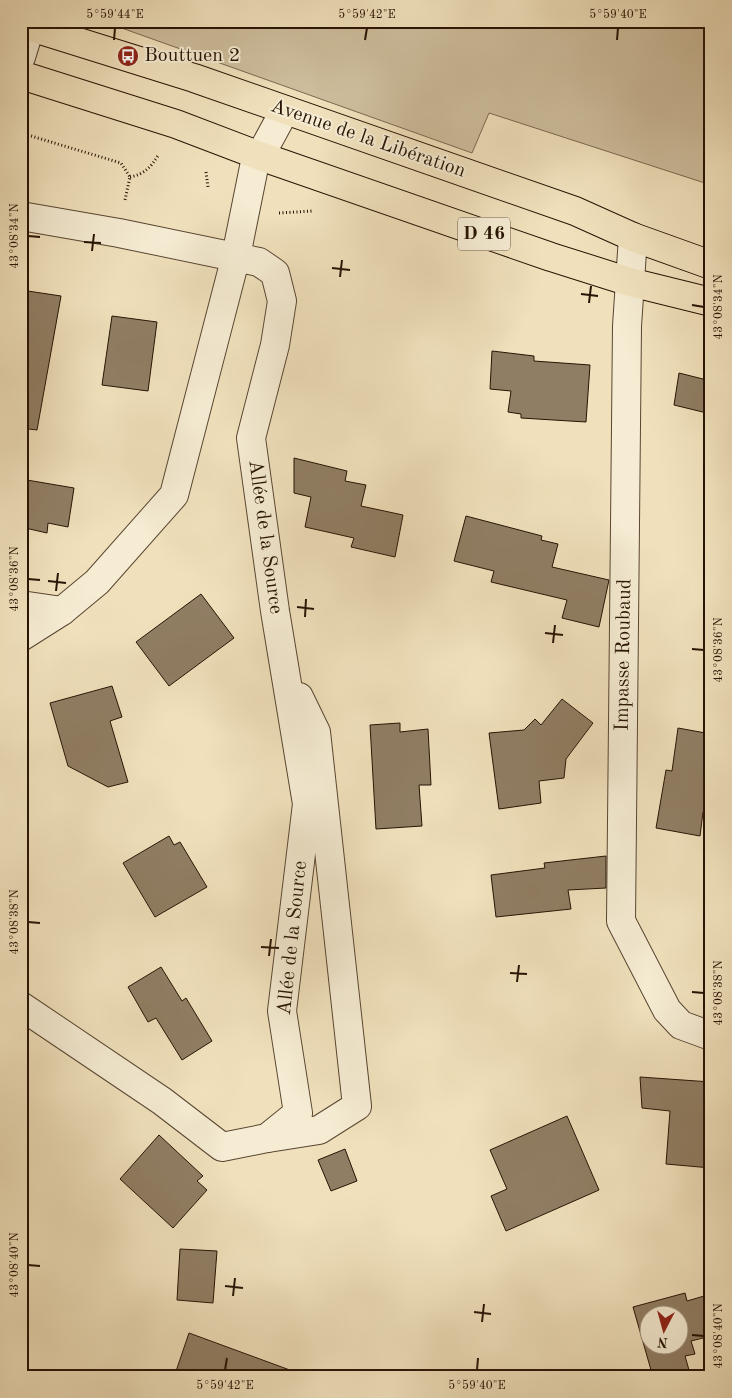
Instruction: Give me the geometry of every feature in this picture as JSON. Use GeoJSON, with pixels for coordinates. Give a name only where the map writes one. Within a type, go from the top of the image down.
{"type":"FeatureCollection","features":[{"type":"Feature","properties":{"kind":"main road","name":"Avenue de la Libération"},"geometry":{"type":"LineString","coordinates":[[28,24],[194,78],[575,211],[633,237],[711,266]]}},
{"type":"Feature","properties":{"kind":"main road","name":"D 46"},"geometry":{"type":"LineString","coordinates":[[21,76],[176,124],[260,156],[630,282],[711,302]]}},
{"type":"Feature","properties":{"kind":"street"},"geometry":{"type":"LineString","coordinates":[[21,57],[28,24]]}},
{"type":"Feature","properties":{"kind":"street"},"geometry":{"type":"LineString","coordinates":[[21,637],[62,611],[98,582],[174,495],[236,256],[254,167],[284,110]]}},
{"type":"Feature","properties":{"kind":"street"},"geometry":{"type":"LineString","coordinates":[[21,216],[236,256]]}},
{"type":"Feature","properties":{"kind":"street","name":"Impasse Roubaud"},"geometry":{"type":"LineString","coordinates":[[633,237],[627,326],[621,921],[667,1010],[681,1025],[711,1036]]}},
{"type":"Feature","properties":{"kind":"street","name":"Allée de la Source"},"geometry":{"type":"LineString","coordinates":[[21,1006],[162,1100],[222,1147],[267,1138],[298,1113],[282,1011],[308,804],[284,666],[251,438],[275,345],[282,301],[275,273],[259,262],[236,256]]}},
{"type":"Feature","properties":{"kind":"street"},"geometry":{"type":"LineString","coordinates":[[21,605],[62,611]]}},
{"type":"Feature","properties":{"kind":"street"},"geometry":{"type":"LineString","coordinates":[[267,1138],[318,1130],[357,1106],[316,732],[284,666]]}},
{"type":"Feature","properties":{"kind":"path"},"geometry":{"type":"LineString","coordinates":[[21,133],[121,164],[130,177],[124,206]]}},
{"type":"Feature","properties":{"kind":"path"},"geometry":{"type":"LineString","coordinates":[[130,177],[142,175],[150,168],[164,147]]}},
{"type":"Feature","properties":{"kind":"shaded area"},"geometry":{"type":"Polygon","coordinates":[[[102,21],[711,21],[711,185],[489,113],[472,153],[102,21]]]}},
{"type":"Feature","properties":{"kind":"building"},"geometry":{"type":"Polygon","coordinates":[[[21,290],[61,296],[37,430],[21,428],[21,290]]]}},
{"type":"Feature","properties":{"kind":"building"},"geometry":{"type":"Polygon","coordinates":[[[112,316],[157,322],[148,391],[102,385],[112,316]]]}},
{"type":"Feature","properties":{"kind":"building"},"geometry":{"type":"Polygon","coordinates":[[[492,351],[534,356],[534,361],[590,365],[586,422],[521,418],[521,414],[508,412],[511,391],[490,389],[492,351]]]}},
{"type":"Feature","properties":{"kind":"building"},"geometry":{"type":"Polygon","coordinates":[[[679,373],[711,381],[711,414],[674,405],[679,373]]]}},
{"type":"Feature","properties":{"kind":"building"},"geometry":{"type":"Polygon","coordinates":[[[294,458],[347,471],[345,481],[366,485],[361,506],[403,515],[395,557],[351,547],[354,538],[305,527],[311,497],[294,493],[294,458]]]}},
{"type":"Feature","properties":{"kind":"building"},"geometry":{"type":"Polygon","coordinates":[[[21,479],[74,488],[68,527],[48,523],[47,533],[21,527],[21,479]]]}},
{"type":"Feature","properties":{"kind":"building"},"geometry":{"type":"Polygon","coordinates":[[[466,516],[542,536],[541,540],[558,544],[552,567],[609,580],[599,627],[562,618],[567,600],[491,582],[494,571],[454,561],[466,516]]]}},
{"type":"Feature","properties":{"kind":"building"},"geometry":{"type":"Polygon","coordinates":[[[201,594],[234,638],[169,686],[136,642],[201,594]]]}},
{"type":"Feature","properties":{"kind":"building"},"geometry":{"type":"Polygon","coordinates":[[[112,686],[122,717],[110,721],[128,782],[108,787],[68,766],[50,703],[112,686]]]}},
{"type":"Feature","properties":{"kind":"building"},"geometry":{"type":"Polygon","coordinates":[[[562,699],[593,723],[566,759],[564,778],[539,781],[541,803],[499,809],[489,733],[524,730],[535,719],[541,725],[562,699]]]}},
{"type":"Feature","properties":{"kind":"building"},"geometry":{"type":"Polygon","coordinates":[[[400,723],[400,732],[428,729],[431,785],[419,785],[422,826],[376,829],[370,725],[400,723]]]}},
{"type":"Feature","properties":{"kind":"building"},"geometry":{"type":"Polygon","coordinates":[[[678,728],[711,734],[711,813],[703,812],[700,836],[656,828],[666,770],[672,771],[678,728]]]}},
{"type":"Feature","properties":{"kind":"building"},"geometry":{"type":"Polygon","coordinates":[[[169,836],[174,845],[180,842],[207,887],[155,917],[123,863],[169,836]]]}},
{"type":"Feature","properties":{"kind":"building"},"geometry":{"type":"Polygon","coordinates":[[[606,856],[606,888],[568,890],[571,909],[496,917],[491,875],[545,868],[544,863],[606,856]]]}},
{"type":"Feature","properties":{"kind":"building"},"geometry":{"type":"Polygon","coordinates":[[[161,967],[182,1001],[186,998],[212,1041],[182,1060],[156,1018],[148,1022],[128,987],[161,967]]]}},
{"type":"Feature","properties":{"kind":"building"},"geometry":{"type":"Polygon","coordinates":[[[640,1077],[711,1082],[711,1168],[666,1164],[670,1111],[642,1108],[640,1077]]]}},
{"type":"Feature","properties":{"kind":"building"},"geometry":{"type":"Polygon","coordinates":[[[567,1116],[599,1190],[506,1231],[491,1196],[507,1189],[490,1150],[567,1116]]]}},
{"type":"Feature","properties":{"kind":"building"},"geometry":{"type":"Polygon","coordinates":[[[159,1135],[203,1176],[197,1181],[207,1190],[173,1228],[120,1179],[159,1135]]]}},
{"type":"Feature","properties":{"kind":"building"},"geometry":{"type":"Polygon","coordinates":[[[345,1149],[357,1181],[331,1191],[318,1160],[345,1149]]]}},
{"type":"Feature","properties":{"kind":"building"},"geometry":{"type":"Polygon","coordinates":[[[180,1249],[217,1251],[213,1303],[177,1300],[180,1249]]]}},
{"type":"Feature","properties":{"kind":"building"},"geometry":{"type":"Polygon","coordinates":[[[685,1293],[687,1301],[711,1294],[711,1336],[691,1341],[695,1354],[690,1355],[690,1306],[640,1306],[640,1332],[633,1307],[685,1293]]]}},
{"type":"Feature","properties":{"kind":"building"},"geometry":{"type":"Polygon","coordinates":[[[189,1333],[298,1373],[298,1377],[174,1377],[189,1333]]]}},
{"type":"Feature","properties":{"kind":"building"},"geometry":{"type":"Polygon","coordinates":[[[647,1356],[685,1356],[691,1377],[653,1377],[647,1356]]]}},
{"type":"Feature","properties":{"kind":"place","name":"Bouttuen 2"},"geometry":{"type":"Point","coordinates":[128,56]}}]}
